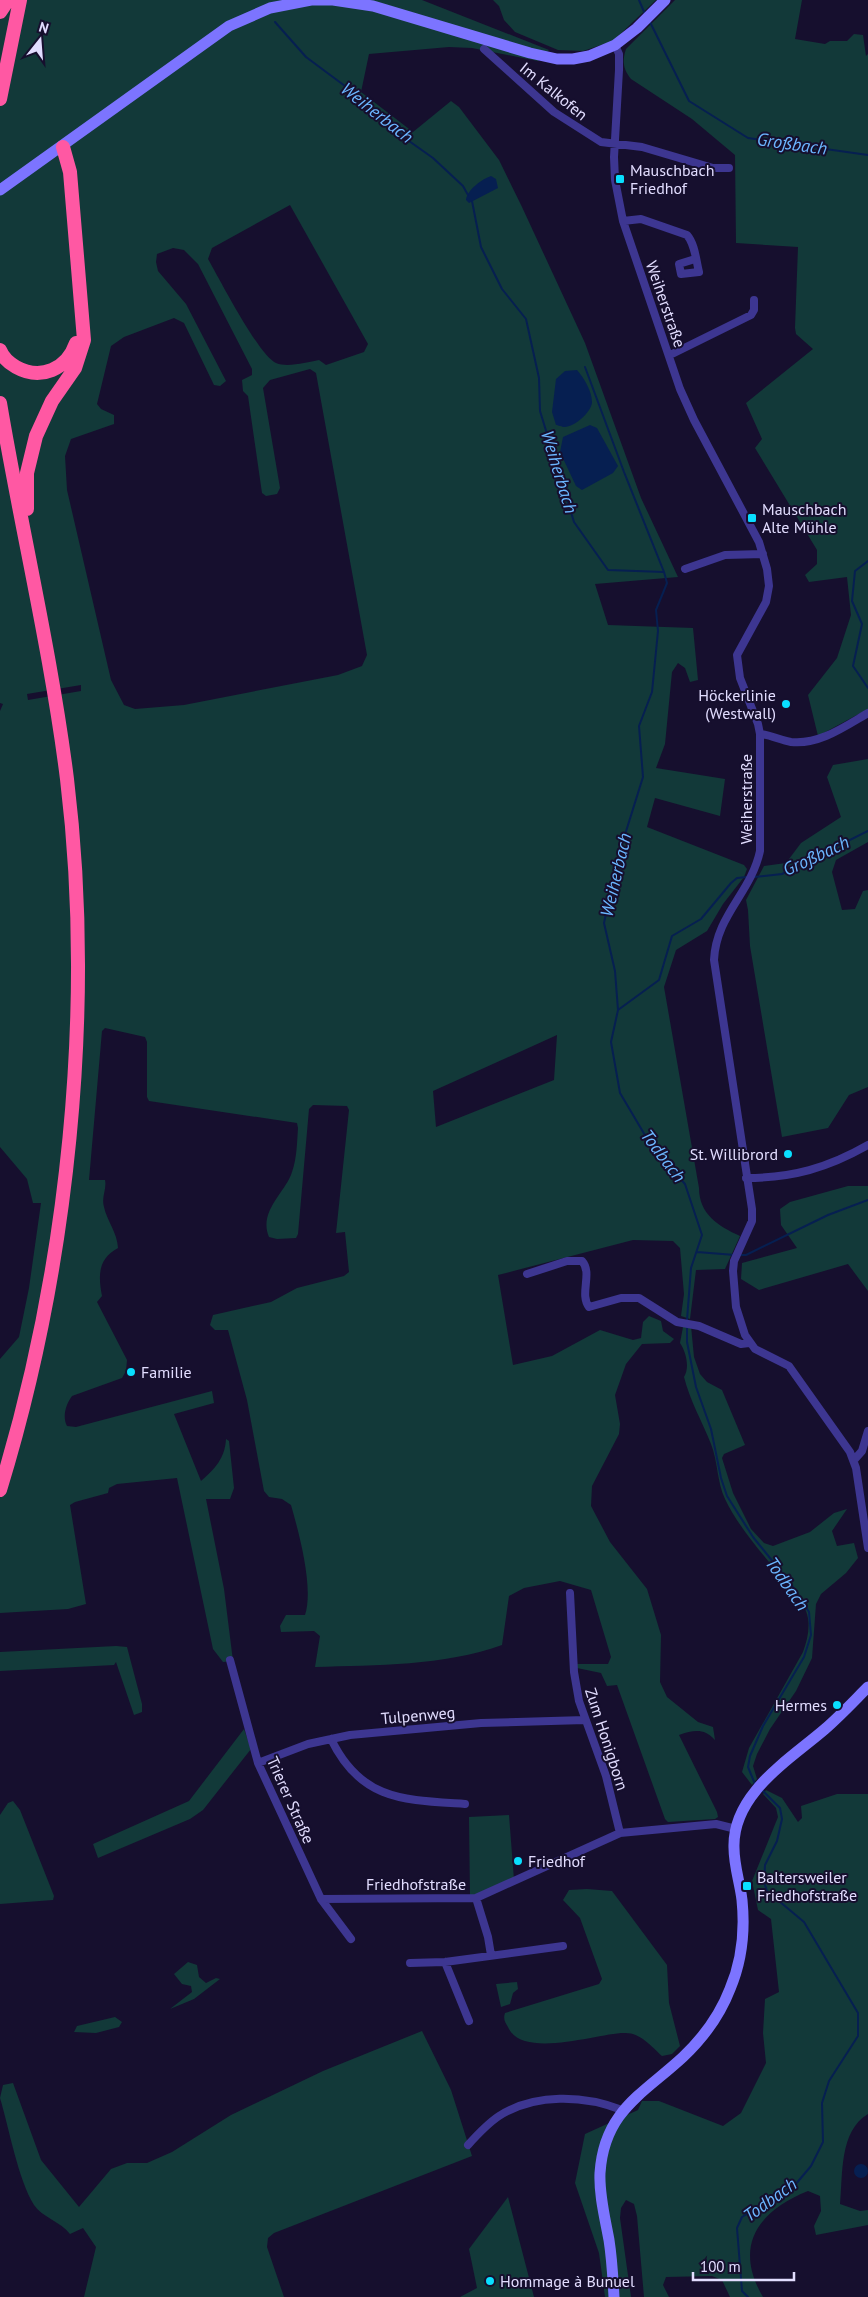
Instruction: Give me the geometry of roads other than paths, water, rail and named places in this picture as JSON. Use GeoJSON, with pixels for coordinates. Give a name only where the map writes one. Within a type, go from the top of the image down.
{"type":"FeatureCollection","features":[{"type":"Feature","properties":{"kind":"highway"},"geometry":{"type":"LineString","coordinates":[[0,12],[8,0]]}},
{"type":"Feature","properties":{"kind":"highway"},"geometry":{"type":"LineString","coordinates":[[0,99],[20,0]]}},
{"type":"Feature","properties":{"kind":"highway"},"geometry":{"type":"LineString","coordinates":[[0,350],[10,363],[35,374],[56,368],[67,361],[76,343],[76,300],[64,174],[59,150]]}},
{"type":"Feature","properties":{"kind":"highway"},"geometry":{"type":"LineString","coordinates":[[32,567],[26,493],[30,457],[44,417],[52,401],[75,368],[84,340],[70,172],[59,150]]}},
{"type":"Feature","properties":{"kind":"highway"},"geometry":{"type":"LineString","coordinates":[[0,403],[32,567],[60,731],[72,831],[77,943],[75,1067],[60,1221],[26,1389],[0,1490]]}},
{"type":"Feature","properties":{"kind":"main road"},"geometry":{"type":"LineString","coordinates":[[0,190],[59,150],[228,26],[270,8],[312,0],[354,1],[557,59],[589,56],[615,45],[637,28],[660,4]]}},
{"type":"Feature","properties":{"kind":"main road"},"geometry":{"type":"LineString","coordinates":[[614,2297],[600,2172],[607,2142],[622,2110],[698,2042],[720,2012],[730,1990],[737,1970],[743,1925],[733,1846],[736,1829],[746,1804],[763,1782],[827,1727],[868,1687]]}},
{"type":"Feature","properties":{"kind":"street","name":"Weiherstraße"},"geometry":{"type":"LineString","coordinates":[[615,45],[620,60],[614,144],[615,180],[623,221],[680,389],[763,554],[769,579],[768,593],[762,610],[740,646],[736,661],[740,678],[760,734],[761,837],[755,870],[722,924],[715,947],[716,980],[752,1209],[752,1221],[734,1260],[732,1271],[736,1307],[749,1343]]}},
{"type":"Feature","properties":{"kind":"street","name":"Im Kalkofen"},"geometry":{"type":"LineString","coordinates":[[484,49],[554,112],[592,137],[614,144],[659,151],[713,168],[729,168]]}},
{"type":"Feature","properties":{"kind":"street"},"geometry":{"type":"LineString","coordinates":[[623,221],[641,219],[687,235],[695,258]]}},
{"type":"Feature","properties":{"kind":"street"},"geometry":{"type":"LineString","coordinates":[[670,355],[752,314],[754,300]]}},
{"type":"Feature","properties":{"kind":"street"},"geometry":{"type":"LineString","coordinates":[[685,569],[725,555],[763,554]]}},
{"type":"Feature","properties":{"kind":"street"},"geometry":{"type":"LineString","coordinates":[[760,734],[791,742],[811,740],[824,737],[868,713]]}},
{"type":"Feature","properties":{"kind":"street"},"geometry":{"type":"LineString","coordinates":[[746,1178],[780,1178],[799,1174],[868,1145]]}},
{"type":"Feature","properties":{"kind":"street"},"geometry":{"type":"LineString","coordinates":[[527,1274],[567,1262],[582,1261],[586,1269],[586,1301],[589,1307],[621,1298],[639,1298],[672,1320],[692,1324],[741,1344],[749,1343],[755,1349],[790,1366],[854,1460],[868,1548]]}},
{"type":"Feature","properties":{"kind":"street"},"geometry":{"type":"LineString","coordinates":[[854,1460],[862,1450],[868,1431]]}},
{"type":"Feature","properties":{"kind":"street","name":"Zum Honigborn"},"geometry":{"type":"LineString","coordinates":[[570,1594],[574,1672],[579,1701],[606,1776],[620,1833]]}},
{"type":"Feature","properties":{"kind":"street","name":"Trierer Straße"},"geometry":{"type":"LineString","coordinates":[[230,1660],[258,1763],[321,1899],[351,1939]]}},
{"type":"Feature","properties":{"kind":"street","name":"Tulpenweg"},"geometry":{"type":"LineString","coordinates":[[258,1763],[308,1744],[331,1739],[481,1723],[585,1720]]}},
{"type":"Feature","properties":{"kind":"street"},"geometry":{"type":"LineString","coordinates":[[331,1739],[344,1762],[355,1774],[379,1792],[404,1799],[464,1804]]}},
{"type":"Feature","properties":{"kind":"street","name":"Friedhofstraße"},"geometry":{"type":"LineString","coordinates":[[321,1899],[476,1898],[620,1833],[716,1824],[736,1829]]}},
{"type":"Feature","properties":{"kind":"street"},"geometry":{"type":"LineString","coordinates":[[476,1898],[488,1937],[491,1955]]}},
{"type":"Feature","properties":{"kind":"street"},"geometry":{"type":"LineString","coordinates":[[410,1962],[445,1962],[563,1946]]}},
{"type":"Feature","properties":{"kind":"street"},"geometry":{"type":"LineString","coordinates":[[445,1962],[469,2021]]}},
{"type":"Feature","properties":{"kind":"street"},"geometry":{"type":"LineString","coordinates":[[468,2145],[501,2115],[541,2101],[587,2099],[622,2110]]}},
{"type":"Feature","properties":{"kind":"water"},"geometry":{"type":"Polygon","coordinates":[[[491,176],[496,179],[498,188],[469,203],[466,200],[469,192],[479,182],[491,176]]]}},
{"type":"Feature","properties":{"kind":"water"},"geometry":{"type":"Polygon","coordinates":[[[577,370],[589,389],[592,398],[591,406],[586,415],[572,425],[564,427],[556,425],[552,412],[556,379],[565,371],[577,370]]]}},
{"type":"Feature","properties":{"kind":"water"},"geometry":{"type":"Polygon","coordinates":[[[590,425],[597,428],[618,466],[613,473],[582,490],[576,486],[560,452],[563,437],[590,425]]]}},
{"type":"Feature","properties":{"kind":"water"},"geometry":{"type":"Polygon","coordinates":[[[858,2164],[864,2164],[868,2171],[864,2178],[858,2178],[854,2174],[854,2168],[858,2164]]]}},
{"type":"Feature","properties":{"kind":"waterway","name":"Großbach"},"geometry":{"type":"LineString","coordinates":[[639,0],[645,14]]}},
{"type":"Feature","properties":{"kind":"waterway","name":"Weiherbach"},"geometry":{"type":"LineString","coordinates":[[275,22],[306,57],[353,92],[409,141],[433,158],[463,186],[468,195]]}},
{"type":"Feature","properties":{"kind":"waterway","name":"Großbach"},"geometry":{"type":"LineString","coordinates":[[650,22],[689,101],[748,138],[868,155]]}},
{"type":"Feature","properties":{"kind":"waterway","name":"Weiherbach"},"geometry":{"type":"LineString","coordinates":[[472,201],[481,247],[502,289],[526,319],[539,378],[540,411],[574,522],[608,570],[664,572],[667,583],[656,610],[658,631],[652,692],[639,726],[643,777],[618,857],[604,923],[615,971],[618,1010],[611,1042],[620,1093],[652,1147],[685,1184],[702,1235],[691,1268],[687,1320]]}},
{"type":"Feature","properties":{"kind":"waterway"},"geometry":{"type":"LineString","coordinates":[[585,367],[664,572]]}},
{"type":"Feature","properties":{"kind":"waterway","name":"Großbach"},"geometry":{"type":"LineString","coordinates":[[868,561],[855,571],[852,601],[862,624],[853,666],[868,688]]}},
{"type":"Feature","properties":{"kind":"waterway","name":"Großbach"},"geometry":{"type":"LineString","coordinates":[[754,877],[782,874],[868,831]]}},
{"type":"Feature","properties":{"kind":"waterway","name":"Großbach"},"geometry":{"type":"LineString","coordinates":[[618,1010],[659,980],[672,936],[701,919],[737,878],[747,877]]}},
{"type":"Feature","properties":{"kind":"waterway"},"geometry":{"type":"LineString","coordinates":[[740,1255],[746,1255],[828,1215],[868,1200]]}},
{"type":"Feature","properties":{"kind":"waterway"},"geometry":{"type":"LineString","coordinates":[[697,1252],[735,1255]]}},
{"type":"Feature","properties":{"kind":"waterway","name":"Todbach"},"geometry":{"type":"LineString","coordinates":[[687,1327],[687,1342],[696,1387],[711,1429],[721,1478],[727,1496],[753,1537],[791,1584],[809,1612],[811,1635],[804,1657],[763,1726],[750,1756],[748,1767],[755,1784]]}},
{"type":"Feature","properties":{"kind":"waterway","name":"Todbach"},"geometry":{"type":"LineString","coordinates":[[748,2297],[742,2291],[737,2228],[742,2217],[795,2185],[811,2166],[823,2142],[822,2103],[829,2081],[858,2036],[858,2013],[804,1922],[767,1891],[764,1882],[765,1865],[777,1841],[782,1819],[780,1808],[762,1790]]}},
{"type":"Feature","properties":{"kind":"place","name":"Mauschbach Friedhof"},"geometry":{"type":"Point","coordinates":[620,179]}},
{"type":"Feature","properties":{"kind":"place","name":"Mauschbach Alte Mühle"},"geometry":{"type":"Point","coordinates":[752,518]}},
{"type":"Feature","properties":{"kind":"place","name":"Höckerlinie (Westwall)"},"geometry":{"type":"Point","coordinates":[786,704]}},
{"type":"Feature","properties":{"kind":"place","name":"St. Willibrord"},"geometry":{"type":"Point","coordinates":[788,1154]}},
{"type":"Feature","properties":{"kind":"place","name":"Familie"},"geometry":{"type":"Point","coordinates":[131,1372]}},
{"type":"Feature","properties":{"kind":"place","name":"Hermes"},"geometry":{"type":"Point","coordinates":[837,1705]}},
{"type":"Feature","properties":{"kind":"place","name":"Friedhof"},"geometry":{"type":"Point","coordinates":[518,1861]}},
{"type":"Feature","properties":{"kind":"place","name":"Baltersweiler Friedhofstraße"},"geometry":{"type":"Point","coordinates":[747,1886]}},
{"type":"Feature","properties":{"kind":"place","name":"Hommage à Bunuel"},"geometry":{"type":"Point","coordinates":[490,2281]}}]}
